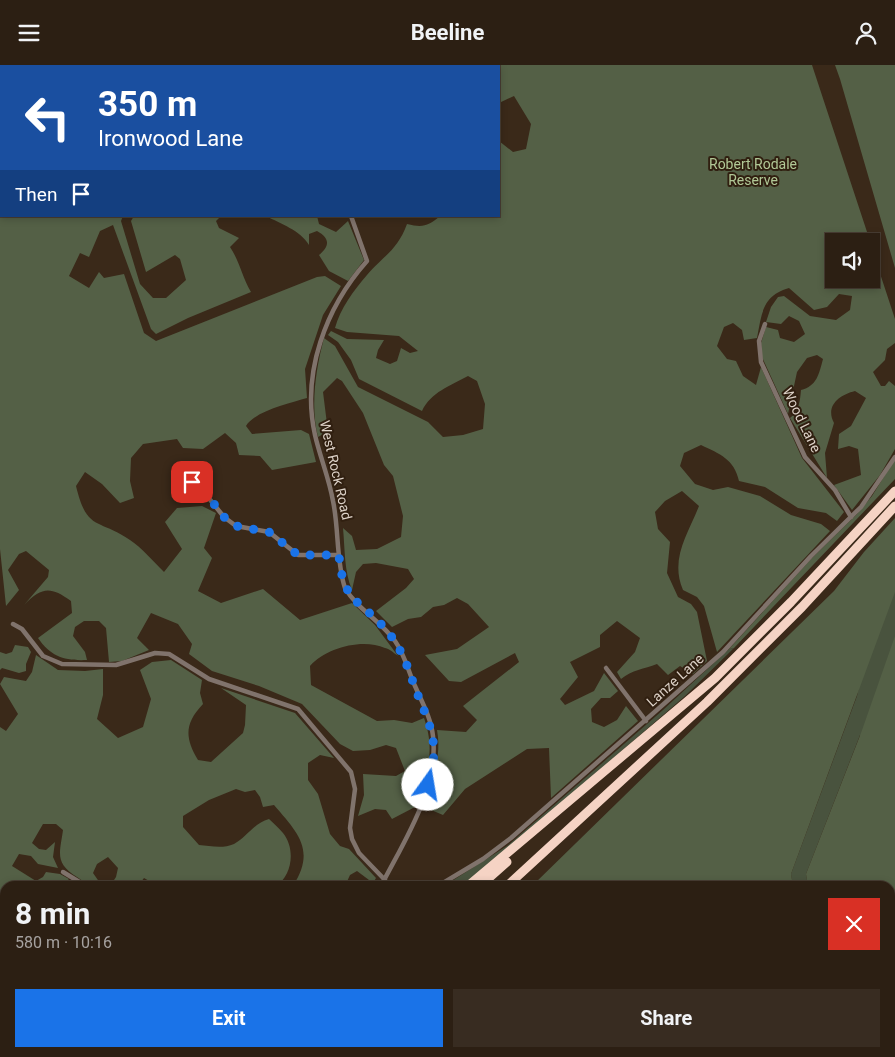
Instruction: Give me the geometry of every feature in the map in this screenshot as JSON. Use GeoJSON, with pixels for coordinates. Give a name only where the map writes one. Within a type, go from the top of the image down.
{"type":"FeatureCollection","features":[{"type":"Feature","properties":{"kind":"highway"},"geometry":{"type":"LineString","coordinates":[[474,881],[721,672],[791,602],[895,491]]}},
{"type":"Feature","properties":{"kind":"highway"},"geometry":{"type":"LineString","coordinates":[[516,881],[637,768],[802,607],[895,506]]}},
{"type":"Feature","properties":{"kind":"highway"},"geometry":{"type":"LineString","coordinates":[[486,881],[641,741]]}},
{"type":"Feature","properties":{"kind":"highway"},"geometry":{"type":"LineString","coordinates":[[513,881],[637,768]]}},
{"type":"Feature","properties":{"kind":"street","name":"West Rock Road"},"geometry":{"type":"LineString","coordinates":[[351,217],[367,261],[342,294],[327,323],[316,360],[312,399],[314,429],[331,486],[343,582],[348,594],[383,626],[402,652],[428,715],[433,735],[432,766],[424,794],[385,880]]}},
{"type":"Feature","properties":{"kind":"street","name":"Wood Lane"},"geometry":{"type":"LineString","coordinates":[[765,323],[759,341],[762,362],[805,457],[835,490],[851,517]]}},
{"type":"Feature","properties":{"kind":"street","name":"Lanze Lane"},"geometry":{"type":"LineString","coordinates":[[446,881],[483,859],[511,838],[729,647],[811,555],[861,507],[895,457]]}},
{"type":"Feature","properties":{"kind":"street"},"geometry":{"type":"LineString","coordinates":[[192,482],[200,486],[224,517],[236,526],[269,532],[298,555],[339,555]]}},
{"type":"Feature","properties":{"kind":"street"},"geometry":{"type":"LineString","coordinates":[[13,624],[22,629],[43,655],[62,664],[116,665],[155,653],[168,654],[209,679],[291,706],[302,712],[351,772],[355,789],[350,828],[352,839],[359,853],[385,880]]}},
{"type":"Feature","properties":{"kind":"street"},"geometry":{"type":"LineString","coordinates":[[606,668],[646,721]]}},
{"type":"Feature","properties":{"kind":"street"},"geometry":{"type":"LineString","coordinates":[[63,872],[78,881]]}},
{"type":"Feature","properties":{"kind":"green space","name":"Robert Rodale Reserve"},"geometry":{"type":"Polygon","coordinates":[[[500,65],[812,65],[867,233],[825,233],[825,288],[880,288],[880,273],[895,319],[895,343],[887,349],[885,360],[873,372],[881,386],[885,386],[889,381],[895,386],[895,449],[880,475],[852,510],[834,485],[861,475],[858,449],[849,446],[838,449],[839,434],[851,426],[866,398],[855,391],[839,398],[832,406],[831,411],[834,423],[825,453],[827,478],[790,418],[797,409],[801,390],[811,386],[814,382],[823,359],[817,355],[807,358],[797,372],[788,414],[762,357],[761,343],[766,327],[778,330],[780,338],[794,342],[805,334],[799,321],[789,316],[781,324],[766,322],[771,307],[778,297],[784,296],[810,316],[836,320],[850,310],[852,296],[839,294],[827,307],[814,310],[789,288],[780,291],[768,301],[762,313],[757,338],[744,340],[742,330],[733,323],[724,327],[717,346],[727,359],[736,361],[743,376],[756,385],[761,367],[802,458],[844,512],[837,521],[826,513],[798,508],[765,487],[739,481],[730,462],[701,445],[684,453],[680,466],[695,484],[713,490],[728,487],[760,496],[791,515],[821,524],[830,531],[717,652],[704,606],[697,597],[683,590],[679,579],[679,558],[685,538],[699,506],[682,491],[665,501],[655,512],[658,529],[670,542],[667,573],[678,597],[691,604],[697,612],[707,661],[693,674],[680,666],[668,675],[657,664],[621,679],[617,672],[635,652],[640,638],[617,621],[600,635],[600,647],[570,662],[578,677],[560,699],[565,705],[594,691],[604,673],[618,691],[610,698],[601,698],[591,709],[592,722],[604,727],[617,720],[626,706],[638,721],[551,798],[549,748],[527,749],[465,789],[443,815],[424,807],[437,759],[437,730],[466,732],[477,720],[463,706],[519,662],[515,653],[461,682],[449,681],[425,655],[457,649],[489,627],[468,604],[457,598],[444,605],[433,607],[421,617],[408,619],[392,627],[376,611],[406,588],[414,579],[408,569],[376,563],[363,564],[356,572],[352,590],[346,568],[343,528],[352,536],[356,550],[377,549],[401,537],[403,516],[393,476],[384,465],[363,413],[342,381],[337,378],[323,392],[327,424],[325,433],[318,437],[314,413],[316,374],[324,338],[335,346],[358,387],[428,422],[443,437],[463,435],[483,429],[485,404],[477,381],[468,376],[448,386],[430,399],[422,411],[359,379],[351,360],[338,342],[328,335],[331,331],[347,339],[384,340],[376,358],[390,364],[397,361],[401,348],[410,353],[418,351],[399,336],[347,332],[335,328],[337,321],[352,293],[399,241],[407,224],[425,225],[439,217],[500,217],[500,142],[513,152],[526,149],[531,124],[514,96],[500,103],[500,65]]]}},
{"type":"Feature","properties":{"kind":"green space"},"geometry":{"type":"Polygon","coordinates":[[[835,65],[895,65],[895,268],[840,79],[835,65]]]}},
{"type":"Feature","properties":{"kind":"green space"},"geometry":{"type":"Polygon","coordinates":[[[0,217],[123,217],[121,221],[140,284],[153,298],[166,298],[186,280],[180,259],[175,255],[146,272],[131,221],[133,217],[220,217],[216,221],[219,228],[239,238],[230,247],[251,292],[188,318],[156,334],[151,329],[113,225],[100,231],[89,257],[80,253],[69,276],[89,288],[99,272],[104,278],[124,274],[144,333],[156,341],[317,277],[325,276],[341,286],[323,315],[305,369],[307,398],[265,412],[257,416],[246,426],[252,434],[301,430],[309,434],[316,462],[272,470],[260,456],[239,455],[236,443],[225,433],[203,449],[183,448],[177,439],[143,444],[131,458],[130,481],[134,498],[120,503],[102,484],[85,472],[76,486],[80,501],[89,517],[134,543],[164,572],[182,549],[165,522],[177,508],[202,506],[216,513],[204,548],[212,558],[198,591],[221,603],[263,589],[300,620],[352,603],[375,625],[398,656],[387,649],[366,644],[335,650],[325,654],[310,666],[311,685],[377,721],[394,720],[412,723],[424,718],[428,730],[429,763],[415,807],[392,819],[386,810],[375,809],[358,816],[364,795],[363,774],[396,776],[405,771],[396,748],[386,745],[370,750],[353,751],[340,744],[302,704],[259,686],[212,671],[189,654],[192,644],[178,624],[151,613],[137,638],[149,650],[122,661],[109,662],[106,628],[99,621],[84,621],[75,627],[73,636],[85,652],[87,660],[72,660],[53,654],[38,638],[72,613],[71,601],[52,591],[46,591],[36,595],[24,605],[48,577],[49,570],[26,551],[19,554],[8,570],[19,590],[6,606],[0,549],[0,217]]]}},
{"type":"Feature","properties":{"kind":"green space"},"geometry":{"type":"Polygon","coordinates":[[[268,217],[317,217],[319,224],[336,232],[348,221],[364,260],[348,281],[329,271],[319,255],[327,245],[324,236],[317,231],[309,234],[309,245],[301,235],[268,217]]]}},
{"type":"Feature","properties":{"kind":"green space"},"geometry":{"type":"Polygon","coordinates":[[[895,459],[895,479],[734,648],[729,649],[812,558],[857,514],[872,496],[895,459]]]}},
{"type":"Feature","properties":{"kind":"green space"},"geometry":{"type":"Polygon","coordinates":[[[895,518],[895,592],[791,874],[792,881],[537,881],[834,591],[864,552],[895,518]]]}},
{"type":"Feature","properties":{"kind":"green space"},"geometry":{"type":"Polygon","coordinates":[[[895,535],[895,881],[860,735],[806,874],[807,881],[792,881],[791,874],[857,696],[895,535]]]}},
{"type":"Feature","properties":{"kind":"green space"},"geometry":{"type":"Polygon","coordinates":[[[895,636],[895,881],[807,881],[806,874],[861,733],[895,636]]]}},
{"type":"Feature","properties":{"kind":"green space"},"geometry":{"type":"Polygon","coordinates":[[[15,645],[28,647],[31,652],[26,664],[26,671],[19,673],[2,668],[0,670],[0,652],[6,654],[12,652],[15,645]]]}},
{"type":"Feature","properties":{"kind":"green space"},"geometry":{"type":"Polygon","coordinates":[[[734,648],[685,696],[492,863],[469,881],[452,881],[507,846],[663,710],[729,649],[734,648]]]}},
{"type":"Feature","properties":{"kind":"green space"},"geometry":{"type":"Polygon","coordinates":[[[36,655],[58,670],[85,671],[103,669],[103,695],[97,719],[118,738],[143,727],[151,699],[140,670],[152,662],[171,660],[202,680],[200,693],[203,704],[192,718],[188,731],[191,745],[198,760],[211,762],[243,733],[246,705],[221,688],[295,713],[334,758],[320,755],[308,763],[308,780],[318,794],[330,834],[340,846],[349,849],[376,878],[374,881],[370,881],[357,871],[350,875],[347,881],[296,881],[303,862],[303,852],[297,833],[274,805],[263,807],[260,797],[255,790],[245,792],[236,789],[209,800],[183,816],[183,827],[199,845],[217,847],[234,844],[259,824],[269,819],[287,839],[290,847],[289,869],[282,881],[149,881],[144,878],[142,881],[113,881],[118,868],[108,857],[97,864],[93,873],[99,881],[83,881],[65,867],[60,857],[63,830],[56,824],[43,824],[32,843],[39,849],[46,850],[55,842],[53,857],[58,868],[38,864],[31,856],[19,854],[12,866],[36,881],[0,881],[0,727],[6,731],[18,714],[0,684],[4,677],[26,681],[32,672],[36,655]]]}},
{"type":"Feature","properties":{"kind":"green space"},"geometry":{"type":"Polygon","coordinates":[[[46,872],[60,874],[69,879],[67,881],[36,881],[43,877],[46,872]]]}},
{"type":"Feature","properties":{"kind":"route"},"geometry":{"type":"LineString","coordinates":[[192,482],[200,486],[229,522],[242,529],[269,532],[289,550],[298,555],[339,555],[343,582],[348,594],[383,626],[402,652],[428,715],[433,735],[434,757],[428,785]]}}]}
